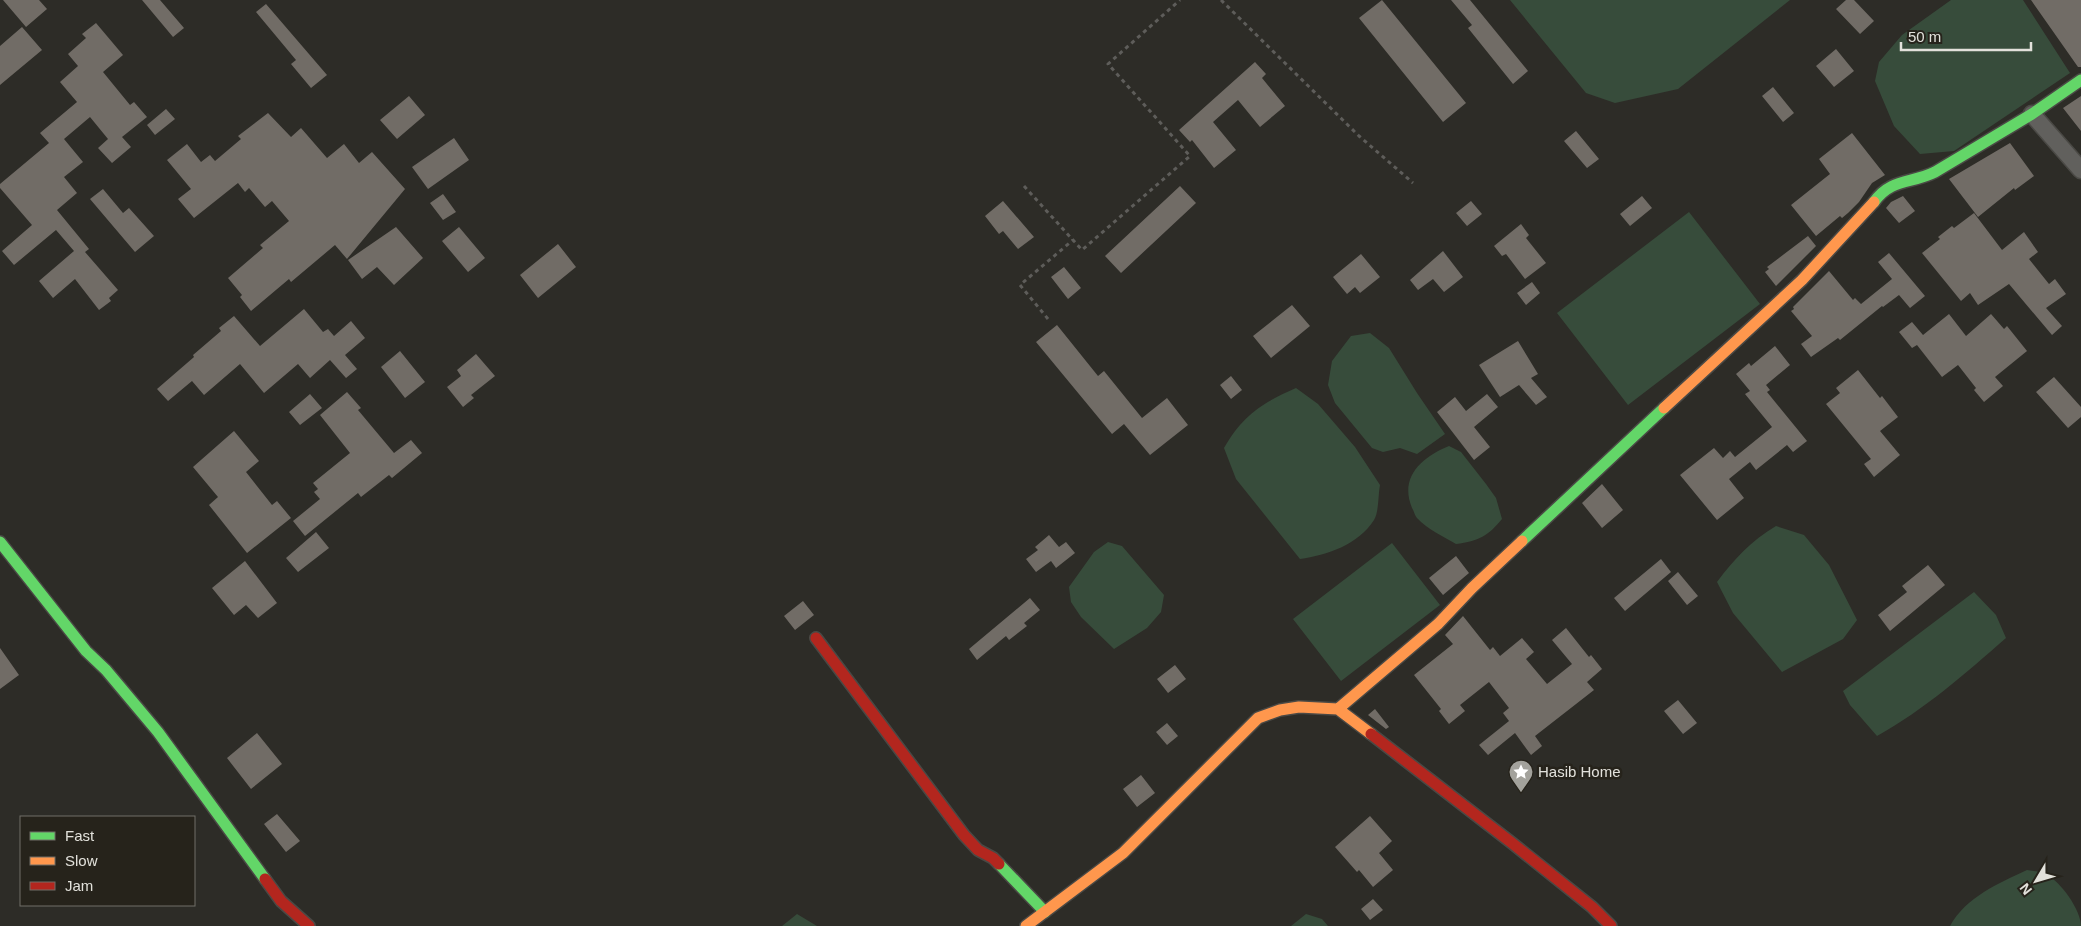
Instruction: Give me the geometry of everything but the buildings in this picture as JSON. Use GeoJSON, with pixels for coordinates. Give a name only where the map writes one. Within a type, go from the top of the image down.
{"type":"FeatureCollection","features":[{"type":"Feature","properties":{"kind":"street"},"geometry":{"type":"LineString","coordinates":[[1338,710],[1438,624],[1486,575],[1802,280],[1869,210],[1882,192],[1907,180],[1921,180],[2032,114],[2081,80]]}},
{"type":"Feature","properties":{"kind":"street"},"geometry":{"type":"LineString","coordinates":[[2032,114],[2081,170]]}},
{"type":"Feature","properties":{"kind":"street"},"geometry":{"type":"LineString","coordinates":[[0,542],[86,650],[106,670],[158,732],[281,901],[309,926]]}},
{"type":"Feature","properties":{"kind":"street"},"geometry":{"type":"LineString","coordinates":[[816,638],[964,835],[978,850],[992,858],[1014,878],[1045,912]]}},
{"type":"Feature","properties":{"kind":"street"},"geometry":{"type":"LineString","coordinates":[[1030,925],[1123,853],[1258,718],[1280,710],[1299,707],[1338,710],[1512,843],[1592,907],[1611,926]]}},
{"type":"Feature","properties":{"kind":"path"},"geometry":{"type":"LineString","coordinates":[[1024,186],[1082,250],[1190,156],[1108,64],[1180,0]]}},
{"type":"Feature","properties":{"kind":"path"},"geometry":{"type":"LineString","coordinates":[[1221,0],[1282,58],[1359,136],[1413,183]]}},
{"type":"Feature","properties":{"kind":"path"},"geometry":{"type":"LineString","coordinates":[[1048,319],[1020,285],[1073,240]]}},
{"type":"Feature","properties":{"kind":"shaded area"},"geometry":{"type":"Polygon","coordinates":[[[1510,0],[1790,0],[1678,89],[1615,103],[1586,93],[1510,0]]]}},
{"type":"Feature","properties":{"kind":"shaded area"},"geometry":{"type":"Polygon","coordinates":[[[1951,0],[2023,0],[2070,73],[1954,151],[1920,154],[1894,126],[1875,81],[1879,62],[1902,35],[1951,0]]]}},
{"type":"Feature","properties":{"kind":"shaded area"},"geometry":{"type":"Polygon","coordinates":[[[1689,212],[1760,304],[1628,405],[1557,313],[1689,212]]]}},
{"type":"Feature","properties":{"kind":"shaded area"},"geometry":{"type":"Polygon","coordinates":[[[1370,333],[1389,348],[1445,434],[1417,454],[1400,448],[1383,452],[1372,448],[1335,403],[1328,385],[1332,361],[1351,336],[1370,333]]]}},
{"type":"Feature","properties":{"kind":"shaded area"},"geometry":{"type":"Polygon","coordinates":[[[1296,388],[1318,404],[1355,447],[1380,485],[1376,517],[1367,529],[1351,542],[1341,547],[1321,555],[1300,559],[1236,479],[1224,448],[1238,427],[1254,411],[1296,388]]]}},
{"type":"Feature","properties":{"kind":"shaded area"},"geometry":{"type":"Polygon","coordinates":[[[1449,446],[1461,452],[1486,484],[1496,498],[1502,519],[1482,537],[1456,544],[1417,518],[1412,508],[1408,487],[1411,478],[1422,462],[1449,446]]]}},
{"type":"Feature","properties":{"kind":"shaded area"},"geometry":{"type":"Polygon","coordinates":[[[1776,526],[1804,535],[1829,565],[1857,620],[1843,639],[1782,672],[1733,613],[1717,582],[1744,551],[1776,526]]]}},
{"type":"Feature","properties":{"kind":"shaded area"},"geometry":{"type":"Polygon","coordinates":[[[1108,542],[1122,546],[1164,595],[1161,612],[1147,628],[1114,649],[1081,617],[1071,602],[1069,587],[1094,552],[1108,542]]]}},
{"type":"Feature","properties":{"kind":"shaded area"},"geometry":{"type":"Polygon","coordinates":[[[1392,543],[1440,605],[1341,681],[1293,619],[1392,543]]]}},
{"type":"Feature","properties":{"kind":"shaded area"},"geometry":{"type":"Polygon","coordinates":[[[1974,592],[1996,615],[2006,638],[1928,703],[1877,736],[1850,705],[1843,691],[1974,592]]]}},
{"type":"Feature","properties":{"kind":"shaded area"},"geometry":{"type":"Polygon","coordinates":[[[2027,870],[2044,873],[2058,883],[2078,912],[2081,926],[1950,926],[1974,899],[2027,870]]]}},
{"type":"Feature","properties":{"kind":"shaded area"},"geometry":{"type":"Polygon","coordinates":[[[797,914],[817,926],[782,926],[797,914]]]}},
{"type":"Feature","properties":{"kind":"shaded area"},"geometry":{"type":"Polygon","coordinates":[[[1306,914],[1322,919],[1328,926],[1291,926],[1306,914]]]}},
{"type":"Feature","properties":{"kind":"traffic: fast"},"geometry":{"type":"LineString","coordinates":[[1874,202],[1881,194],[1894,185],[1935,172],[2032,114],[2081,80]]}},
{"type":"Feature","properties":{"kind":"traffic: fast"},"geometry":{"type":"LineString","coordinates":[[1522,541],[1664,408]]}},
{"type":"Feature","properties":{"kind":"traffic: fast"},"geometry":{"type":"LineString","coordinates":[[0,542],[86,651],[106,670],[158,732],[265,879]]}},
{"type":"Feature","properties":{"kind":"traffic: fast"},"geometry":{"type":"LineString","coordinates":[[999,864],[1045,912]]}},
{"type":"Feature","properties":{"kind":"traffic: slow"},"geometry":{"type":"LineString","coordinates":[[1664,408],[1802,280],[1874,202]]}},
{"type":"Feature","properties":{"kind":"traffic: slow"},"geometry":{"type":"LineString","coordinates":[[1338,709],[1438,624],[1472,588],[1522,541]]}},
{"type":"Feature","properties":{"kind":"traffic: slow"},"geometry":{"type":"LineString","coordinates":[[1026,926],[1123,853],[1258,718],[1280,710],[1299,707],[1338,709],[1371,734]]}},
{"type":"Feature","properties":{"kind":"traffic: jam"},"geometry":{"type":"LineString","coordinates":[[816,638],[964,835],[978,850],[993,858],[999,864]]}},
{"type":"Feature","properties":{"kind":"traffic: jam"},"geometry":{"type":"LineString","coordinates":[[1371,734],[1512,843],[1592,907],[1611,926]]}},
{"type":"Feature","properties":{"kind":"traffic: jam"},"geometry":{"type":"LineString","coordinates":[[265,879],[281,901],[309,926]]}},
{"type":"Feature","properties":{"kind":"place","name":"Hasib Home"},"geometry":{"type":"Point","coordinates":[1521,793]}}]}
